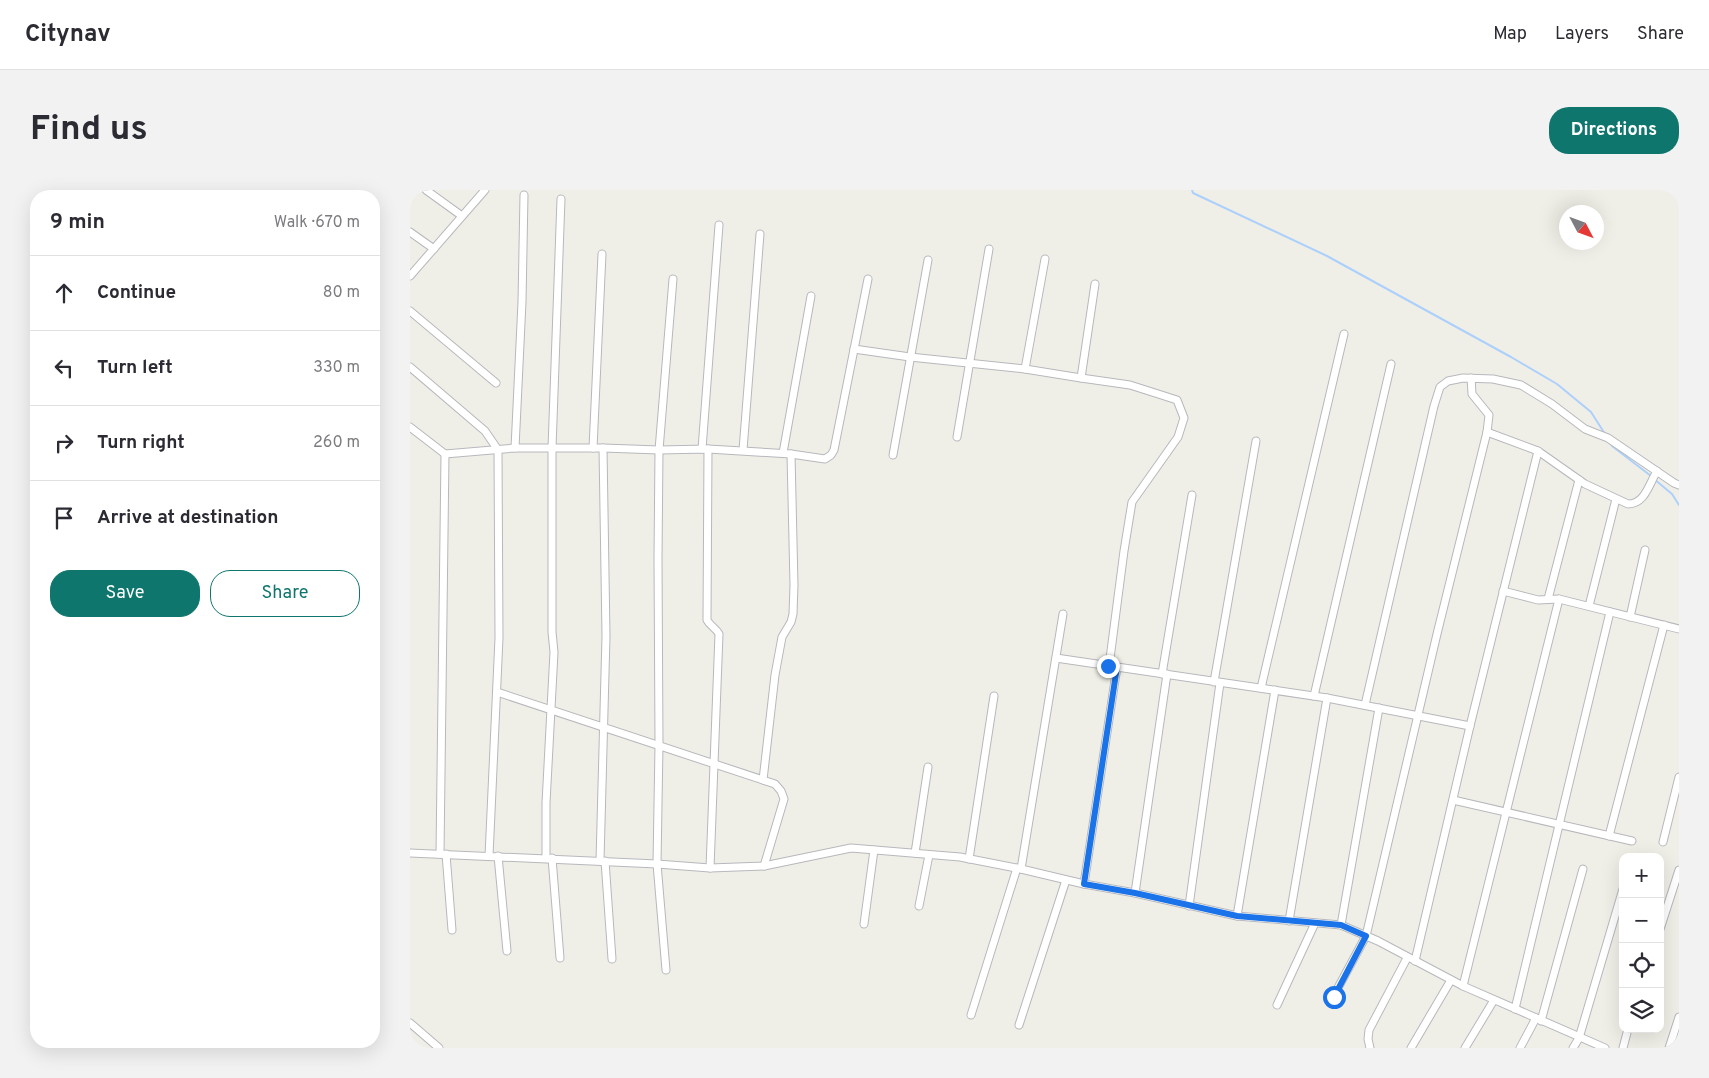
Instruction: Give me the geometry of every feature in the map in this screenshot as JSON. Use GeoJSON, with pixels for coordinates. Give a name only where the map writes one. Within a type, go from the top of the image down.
{"type":"FeatureCollection","features":[{"type":"Feature","properties":{"kind":"street"},"geometry":{"type":"LineString","coordinates":[[426,190],[462,216]]}},
{"type":"Feature","properties":{"kind":"street"},"geometry":{"type":"LineString","coordinates":[[410,276],[485,190]]}},
{"type":"Feature","properties":{"kind":"street"},"geometry":{"type":"LineString","coordinates":[[515,448],[522,302],[524,195]]}},
{"type":"Feature","properties":{"kind":"street"},"geometry":{"type":"LineString","coordinates":[[560,958],[549,858],[546,803],[554,652],[552,632],[552,448],[561,199]]}},
{"type":"Feature","properties":{"kind":"street"},"geometry":{"type":"LineString","coordinates":[[710,868],[719,634],[709,624],[708,620],[705,449],[719,225]]}},
{"type":"Feature","properties":{"kind":"street"},"geometry":{"type":"LineString","coordinates":[[410,232],[434,248]]}},
{"type":"Feature","properties":{"kind":"street"},"geometry":{"type":"LineString","coordinates":[[744,450],[760,234]]}},
{"type":"Feature","properties":{"kind":"street"},"geometry":{"type":"LineString","coordinates":[[957,437],[989,249]]}},
{"type":"Feature","properties":{"kind":"street"},"geometry":{"type":"LineString","coordinates":[[593,448],[602,254]]}},
{"type":"Feature","properties":{"kind":"street"},"geometry":{"type":"LineString","coordinates":[[1025,369],[1045,259]]}},
{"type":"Feature","properties":{"kind":"street"},"geometry":{"type":"LineString","coordinates":[[893,455],[928,260]]}},
{"type":"Feature","properties":{"kind":"street"},"geometry":{"type":"LineString","coordinates":[[410,427],[445,454],[515,448],[705,449],[783,453],[826,459],[834,450],[868,279]]}},
{"type":"Feature","properties":{"kind":"street"},"geometry":{"type":"LineString","coordinates":[[666,970],[657,864],[659,450],[673,280]]}},
{"type":"Feature","properties":{"kind":"street"},"geometry":{"type":"LineString","coordinates":[[1081,378],[1095,284]]}},
{"type":"Feature","properties":{"kind":"street"},"geometry":{"type":"LineString","coordinates":[[783,453],[810,296]]}},
{"type":"Feature","properties":{"kind":"street"},"geometry":{"type":"LineString","coordinates":[[410,311],[496,383]]}},
{"type":"Feature","properties":{"kind":"street"},"geometry":{"type":"LineString","coordinates":[[1261,688],[1344,334]]}},
{"type":"Feature","properties":{"kind":"street"},"geometry":{"type":"LineString","coordinates":[[854,350],[910,358],[1025,369],[1130,386],[1177,400],[1184,418],[1178,437],[1132,502],[1108,666]]}},
{"type":"Feature","properties":{"kind":"street"},"geometry":{"type":"LineString","coordinates":[[1314,696],[1391,364]]}},
{"type":"Feature","properties":{"kind":"street"},"geometry":{"type":"LineString","coordinates":[[410,368],[485,431],[498,450],[499,638],[490,856]]}},
{"type":"Feature","properties":{"kind":"street"},"geometry":{"type":"LineString","coordinates":[[1365,705],[1438,393],[1440,387],[1448,381],[1463,378],[1493,379],[1521,385],[1552,404],[1585,429],[1608,438],[1677,486]]}},
{"type":"Feature","properties":{"kind":"street"},"geometry":{"type":"LineString","coordinates":[[1334,997],[1366,936],[1487,432],[1489,415],[1472,394],[1471,378]]}},
{"type":"Feature","properties":{"kind":"street"},"geometry":{"type":"LineString","coordinates":[[1487,432],[1538,450],[1592,488],[1628,504],[1634,504],[1641,500],[1657,471]]}},
{"type":"Feature","properties":{"kind":"street"},"geometry":{"type":"LineString","coordinates":[[1189,906],[1217,682],[1256,441]]}},
{"type":"Feature","properties":{"kind":"street"},"geometry":{"type":"LineString","coordinates":[[604,448],[606,636],[602,861],[612,958]]}},
{"type":"Feature","properties":{"kind":"street"},"geometry":{"type":"LineString","coordinates":[[1415,961],[1470,726],[1538,450]]}},
{"type":"Feature","properties":{"kind":"street"},"geometry":{"type":"LineString","coordinates":[[445,454],[443,854],[452,930]]}},
{"type":"Feature","properties":{"kind":"street"},"geometry":{"type":"LineString","coordinates":[[764,780],[775,675],[782,637],[791,622],[793,614],[791,454]]}},
{"type":"Feature","properties":{"kind":"street"},"geometry":{"type":"LineString","coordinates":[[1548,599],[1579,480]]}},
{"type":"Feature","properties":{"kind":"street"},"geometry":{"type":"LineString","coordinates":[[1135,893],[1164,674],[1192,495]]}},
{"type":"Feature","properties":{"kind":"street"},"geometry":{"type":"LineString","coordinates":[[1589,606],[1616,499]]}},
{"type":"Feature","properties":{"kind":"street"},"geometry":{"type":"LineString","coordinates":[[1630,617],[1645,550]]}},
{"type":"Feature","properties":{"kind":"street"},"geometry":{"type":"LineString","coordinates":[[1503,591],[1538,600],[1558,598],[1679,629]]}},
{"type":"Feature","properties":{"kind":"street"},"geometry":{"type":"LineString","coordinates":[[1463,986],[1558,598]]}},
{"type":"Feature","properties":{"kind":"street"},"geometry":{"type":"LineString","coordinates":[[1514,1009],[1610,612]]}},
{"type":"Feature","properties":{"kind":"street"},"geometry":{"type":"LineString","coordinates":[[971,1015],[1019,868],[1063,614]]}},
{"type":"Feature","properties":{"kind":"street"},"geometry":{"type":"LineString","coordinates":[[1609,836],[1664,625]]}},
{"type":"Feature","properties":{"kind":"street"},"geometry":{"type":"LineString","coordinates":[[1056,658],[1327,698],[1470,726]]}},
{"type":"Feature","properties":{"kind":"street"},"geometry":{"type":"LineString","coordinates":[[1084,884],[1117,667]]}},
{"type":"Feature","properties":{"kind":"street"},"geometry":{"type":"LineString","coordinates":[[1237,916],[1275,690]]}},
{"type":"Feature","properties":{"kind":"street"},"geometry":{"type":"LineString","coordinates":[[497,692],[551,708],[775,784],[782,791],[784,799],[764,866]]}},
{"type":"Feature","properties":{"kind":"street"},"geometry":{"type":"LineString","coordinates":[[969,859],[994,696]]}},
{"type":"Feature","properties":{"kind":"street"},"geometry":{"type":"LineString","coordinates":[[1289,921],[1327,698]]}},
{"type":"Feature","properties":{"kind":"street"},"geometry":{"type":"LineString","coordinates":[[1341,925],[1379,708]]}},
{"type":"Feature","properties":{"kind":"street"},"geometry":{"type":"LineString","coordinates":[[915,854],[928,767]]}},
{"type":"Feature","properties":{"kind":"street"},"geometry":{"type":"LineString","coordinates":[[1663,842],[1679,777]]}},
{"type":"Feature","properties":{"kind":"street"},"geometry":{"type":"LineString","coordinates":[[1453,800],[1632,841]]}},
{"type":"Feature","properties":{"kind":"street"},"geometry":{"type":"LineString","coordinates":[[410,853],[549,858],[710,868],[764,866],[851,848],[969,859],[1019,868],[1084,884],[1135,893],[1237,916],[1341,925],[1463,986],[1605,1048]]}},
{"type":"Feature","properties":{"kind":"street"},"geometry":{"type":"LineString","coordinates":[[864,924],[874,850]]}},
{"type":"Feature","properties":{"kind":"street"},"geometry":{"type":"LineString","coordinates":[[919,906],[929,854]]}},
{"type":"Feature","properties":{"kind":"street"},"geometry":{"type":"LineString","coordinates":[[498,856],[506,952]]}},
{"type":"Feature","properties":{"kind":"street"},"geometry":{"type":"LineString","coordinates":[[1520,1048],[1538,1020],[1583,869]]}},
{"type":"Feature","properties":{"kind":"street"},"geometry":{"type":"LineString","coordinates":[[1664,917],[1679,870]]}},
{"type":"Feature","properties":{"kind":"street"},"geometry":{"type":"LineString","coordinates":[[1019,1025],[1066,880]]}},
{"type":"Feature","properties":{"kind":"street"},"geometry":{"type":"LineString","coordinates":[[1573,1048],[1579,1038],[1620,898]]}},
{"type":"Feature","properties":{"kind":"street"},"geometry":{"type":"LineString","coordinates":[[1277,1005],[1315,923]]}},
{"type":"Feature","properties":{"kind":"street"},"geometry":{"type":"LineString","coordinates":[[1370,1048],[1369,1030],[1406,958]]}},
{"type":"Feature","properties":{"kind":"street"},"geometry":{"type":"LineString","coordinates":[[1411,1048],[1451,980]]}},
{"type":"Feature","properties":{"kind":"street"},"geometry":{"type":"LineString","coordinates":[[1465,1048],[1494,1000]]}},
{"type":"Feature","properties":{"kind":"street"},"geometry":{"type":"LineString","coordinates":[[1669,1048],[1679,1016]]}},
{"type":"Feature","properties":{"kind":"street"},"geometry":{"type":"LineString","coordinates":[[410,1023],[438,1048]]}},
{"type":"Feature","properties":{"kind":"street"},"geometry":{"type":"LineString","coordinates":[[1622,1048],[1627,1033]]}},
{"type":"Feature","properties":{"kind":"waterway"},"geometry":{"type":"LineString","coordinates":[[1192,190],[1193,193],[1327,256],[1557,384],[1591,412],[1605,434]]}},
{"type":"Feature","properties":{"kind":"waterway"},"geometry":{"type":"LineString","coordinates":[[1610,443],[1651,476]]}},
{"type":"Feature","properties":{"kind":"waterway"},"geometry":{"type":"LineString","coordinates":[[1654,479],[1672,494],[1679,505]]}},
{"type":"Feature","properties":{"kind":"route"},"geometry":{"type":"LineString","coordinates":[[1108,666],[1117,667],[1084,884],[1135,893],[1237,916],[1341,925],[1366,936],[1334,997]]}}]}
